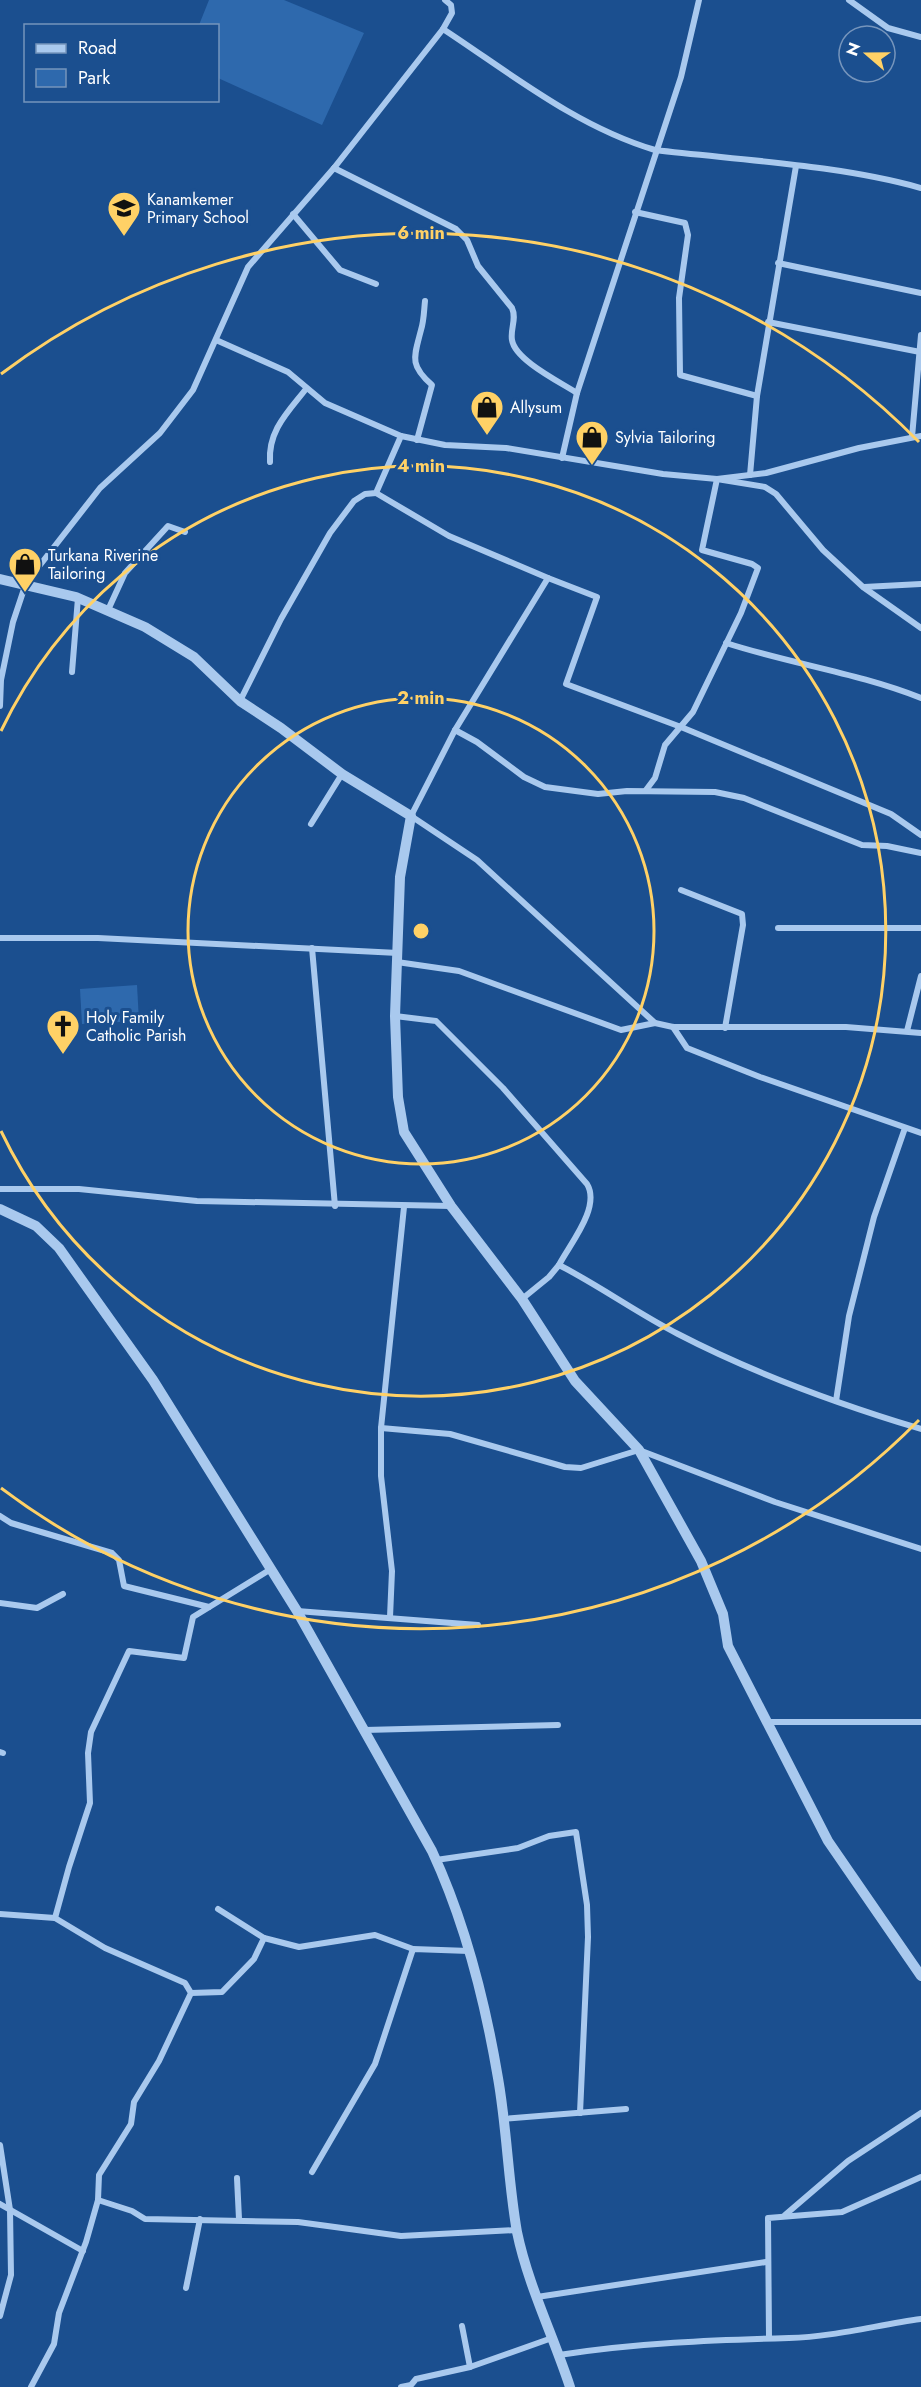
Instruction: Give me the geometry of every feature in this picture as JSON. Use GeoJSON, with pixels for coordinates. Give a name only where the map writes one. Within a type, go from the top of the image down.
{"type":"FeatureCollection","features":[{"type":"Feature","properties":{"kind":"street"},"geometry":{"type":"LineString","coordinates":[[0,706],[1,680],[13,622],[26,584],[100,488],[160,433],[193,390],[248,267],[334,168],[443,29],[452,13],[451,5],[445,0]]}},
{"type":"Feature","properties":{"kind":"street"},"geometry":{"type":"LineString","coordinates":[[562,458],[577,393],[655,150],[681,77],[699,0]]}},
{"type":"Feature","properties":{"kind":"street"},"geometry":{"type":"LineString","coordinates":[[849,0],[888,28],[921,37]]}},
{"type":"Feature","properties":{"kind":"street"},"geometry":{"type":"LineString","coordinates":[[443,29],[597,127],[655,150],[796,166],[901,182],[921,188]]}},
{"type":"Feature","properties":{"kind":"street"},"geometry":{"type":"LineString","coordinates":[[750,475],[757,396],[768,322],[796,166]]}},
{"type":"Feature","properties":{"kind":"street"},"geometry":{"type":"LineString","coordinates":[[334,168],[456,229],[466,240],[478,266],[512,308],[515,315],[512,341],[519,356],[577,393]]}},
{"type":"Feature","properties":{"kind":"street"},"geometry":{"type":"LineString","coordinates":[[635,212],[685,223],[687,229],[679,298],[680,375],[757,396]]}},
{"type":"Feature","properties":{"kind":"street"},"geometry":{"type":"LineString","coordinates":[[293,214],[340,270],[376,284]]}},
{"type":"Feature","properties":{"kind":"street"},"geometry":{"type":"LineString","coordinates":[[778,263],[921,293]]}},
{"type":"Feature","properties":{"kind":"street"},"geometry":{"type":"LineString","coordinates":[[417,440],[432,385],[419,374],[413,352],[421,329],[425,301]]}},
{"type":"Feature","properties":{"kind":"street"},"geometry":{"type":"LineString","coordinates":[[768,322],[920,352]]}},
{"type":"Feature","properties":{"kind":"street"},"geometry":{"type":"LineString","coordinates":[[912,437],[921,335]]}},
{"type":"Feature","properties":{"kind":"street"},"geometry":{"type":"LineString","coordinates":[[216,340],[288,372],[325,403],[401,436],[472,448],[506,448],[765,487],[776,494],[823,550],[863,587],[921,628]]}},
{"type":"Feature","properties":{"kind":"street"},"geometry":{"type":"LineString","coordinates":[[270,462],[269,444],[279,424],[306,389]]}},
{"type":"Feature","properties":{"kind":"street"},"geometry":{"type":"LineString","coordinates":[[376,493],[401,436]]}},
{"type":"Feature","properties":{"kind":"street"},"geometry":{"type":"LineString","coordinates":[[717,479],[766,473],[859,448],[921,436]]}},
{"type":"Feature","properties":{"kind":"street"},"geometry":{"type":"LineString","coordinates":[[646,790],[655,778],[665,745],[693,712],[741,613],[758,568],[752,564],[702,550],[717,479]]}},
{"type":"Feature","properties":{"kind":"street"},"geometry":{"type":"LineString","coordinates":[[240,701],[281,619],[330,533],[354,501],[365,494],[376,493],[449,536],[597,597],[566,684],[681,727],[891,814],[921,835]]}},
{"type":"Feature","properties":{"kind":"street"},"geometry":{"type":"LineString","coordinates":[[108,610],[125,573],[168,526],[185,532]]}},
{"type":"Feature","properties":{"kind":"street"},"geometry":{"type":"LineString","coordinates":[[548,578],[455,730],[411,816],[400,877],[395,1016],[398,1096],[404,1132],[451,1206],[522,1299],[575,1381],[639,1450],[701,1561],[723,1614],[728,1646],[828,1841],[921,1976]]}},
{"type":"Feature","properties":{"kind":"street"},"geometry":{"type":"LineString","coordinates":[[0,579],[78,598],[108,610],[145,627],[194,657],[240,701],[281,728],[342,774],[477,860],[655,1023]]}},
{"type":"Feature","properties":{"kind":"street"},"geometry":{"type":"LineString","coordinates":[[863,587],[921,584]]}},
{"type":"Feature","properties":{"kind":"street"},"geometry":{"type":"LineString","coordinates":[[72,672],[78,598]]}},
{"type":"Feature","properties":{"kind":"street"},"geometry":{"type":"LineString","coordinates":[[726,643],[774,658],[880,682],[921,698]]}},
{"type":"Feature","properties":{"kind":"street"},"geometry":{"type":"LineString","coordinates":[[455,730],[477,742],[524,777],[545,787],[598,794],[646,790],[710,791],[730,795],[856,843],[921,853]]}},
{"type":"Feature","properties":{"kind":"street"},"geometry":{"type":"LineString","coordinates":[[311,824],[342,774]]}},
{"type":"Feature","properties":{"kind":"street"},"geometry":{"type":"LineString","coordinates":[[681,890],[742,914],[743,924],[725,1028]]}},
{"type":"Feature","properties":{"kind":"street"},"geometry":{"type":"LineString","coordinates":[[778,928],[921,928]]}},
{"type":"Feature","properties":{"kind":"street"},"geometry":{"type":"LineString","coordinates":[[0,938],[98,938],[312,948],[398,957],[459,971],[621,1030],[655,1023],[673,1027],[846,1027],[921,1034]]}},
{"type":"Feature","properties":{"kind":"street"},"geometry":{"type":"LineString","coordinates":[[312,948],[335,1206]]}},
{"type":"Feature","properties":{"kind":"street"},"geometry":{"type":"LineString","coordinates":[[907,1031],[921,976]]}},
{"type":"Feature","properties":{"kind":"street"},"geometry":{"type":"LineString","coordinates":[[395,1016],[436,1021],[477,1065],[503,1088],[587,1184],[592,1193],[591,1204],[559,1265],[549,1277],[522,1299]]}},
{"type":"Feature","properties":{"kind":"street"},"geometry":{"type":"LineString","coordinates":[[673,1027],[687,1048],[921,1133]]}},
{"type":"Feature","properties":{"kind":"street"},"geometry":{"type":"LineString","coordinates":[[836,1401],[849,1316],[874,1217],[905,1128]]}},
{"type":"Feature","properties":{"kind":"street"},"geometry":{"type":"LineString","coordinates":[[0,1189],[79,1189],[197,1201],[335,1206],[451,1206]]}},
{"type":"Feature","properties":{"kind":"street"},"geometry":{"type":"LineString","coordinates":[[390,1617],[392,1571],[381,1476],[381,1428],[404,1207]]}},
{"type":"Feature","properties":{"kind":"street"},"geometry":{"type":"LineString","coordinates":[[0,1209],[36,1226],[59,1248],[153,1380],[297,1611],[436,1860],[457,1911],[469,1951],[498,2078],[517,2230],[524,2260],[570,2387]]}},
{"type":"Feature","properties":{"kind":"street"},"geometry":{"type":"LineString","coordinates":[[559,1265],[680,1335],[748,1367],[836,1401],[921,1429]]}},
{"type":"Feature","properties":{"kind":"street"},"geometry":{"type":"LineString","coordinates":[[381,1428],[450,1434],[565,1467],[581,1468],[639,1450],[775,1502],[921,1549]]}},
{"type":"Feature","properties":{"kind":"street"},"geometry":{"type":"LineString","coordinates":[[0,1516],[11,1523],[112,1553],[119,1560],[124,1586],[209,1607]]}},
{"type":"Feature","properties":{"kind":"street"},"geometry":{"type":"LineString","coordinates":[[55,1918],[90,1803],[91,1732],[129,1651],[184,1658],[193,1617],[271,1569]]}},
{"type":"Feature","properties":{"kind":"street"},"geometry":{"type":"LineString","coordinates":[[0,1603],[37,1608],[63,1594]]}},
{"type":"Feature","properties":{"kind":"street"},"geometry":{"type":"LineString","coordinates":[[297,1611],[478,1625]]}},
{"type":"Feature","properties":{"kind":"street"},"geometry":{"type":"LineString","coordinates":[[768,1722],[921,1722]]}},
{"type":"Feature","properties":{"kind":"street"},"geometry":{"type":"LineString","coordinates":[[365,1730],[558,1725]]}},
{"type":"Feature","properties":{"kind":"street"},"geometry":{"type":"LineString","coordinates":[[436,1860],[518,1848],[549,1836],[576,1832],[588,1937],[580,2113]]}},
{"type":"Feature","properties":{"kind":"street"},"geometry":{"type":"LineString","coordinates":[[218,1909],[264,1938],[299,1947],[375,1935],[413,1948],[469,1951]]}},
{"type":"Feature","properties":{"kind":"street"},"geometry":{"type":"LineString","coordinates":[[0,1914],[55,1918],[105,1948],[185,1983],[191,1993]]}},
{"type":"Feature","properties":{"kind":"street"},"geometry":{"type":"LineString","coordinates":[[191,1993],[222,1992],[254,1959],[264,1938]]}},
{"type":"Feature","properties":{"kind":"street"},"geometry":{"type":"LineString","coordinates":[[312,2172],[375,2064],[413,1948]]}},
{"type":"Feature","properties":{"kind":"street"},"geometry":{"type":"LineString","coordinates":[[31,2387],[54,2344],[59,2313],[83,2251],[98,2200],[99,2175],[131,2124],[134,2102],[164,2050],[191,1993]]}},
{"type":"Feature","properties":{"kind":"street"},"geometry":{"type":"LineString","coordinates":[[503,2119],[626,2109]]}},
{"type":"Feature","properties":{"kind":"street"},"geometry":{"type":"LineString","coordinates":[[785,2215],[848,2162],[921,2113]]}},
{"type":"Feature","properties":{"kind":"street"},"geometry":{"type":"LineString","coordinates":[[0,2145],[10,2210],[11,2275],[0,2316]]}},
{"type":"Feature","properties":{"kind":"street"},"geometry":{"type":"LineString","coordinates":[[769,2337],[766,2262],[768,2218],[842,2212],[921,2177]]}},
{"type":"Feature","properties":{"kind":"street"},"geometry":{"type":"LineString","coordinates":[[237,2178],[239,2219]]}},
{"type":"Feature","properties":{"kind":"street"},"geometry":{"type":"LineString","coordinates":[[98,2200],[132,2211],[146,2219],[239,2219],[298,2222],[401,2236],[517,2230]]}},
{"type":"Feature","properties":{"kind":"street"},"geometry":{"type":"LineString","coordinates":[[0,2204],[83,2251]]}},
{"type":"Feature","properties":{"kind":"street"},"geometry":{"type":"LineString","coordinates":[[186,2288],[200,2219]]}},
{"type":"Feature","properties":{"kind":"street"},"geometry":{"type":"LineString","coordinates":[[537,2297],[766,2262]]}},
{"type":"Feature","properties":{"kind":"street"},"geometry":{"type":"LineString","coordinates":[[559,2355],[608,2348],[769,2337],[790,2338],[852,2331],[921,2319]]}},
{"type":"Feature","properties":{"kind":"street"},"geometry":{"type":"LineString","coordinates":[[462,2326],[470,2367]]}},
{"type":"Feature","properties":{"kind":"street"},"geometry":{"type":"LineString","coordinates":[[402,2387],[411,2385],[416,2379],[470,2367],[552,2338]]}},
{"type":"Feature","properties":{"kind":"green space"},"geometry":{"type":"Polygon","coordinates":[[[209,0],[284,0],[364,33],[322,125],[219,78],[219,24],[199,24],[209,0]]]}},
{"type":"Feature","properties":{"kind":"green space"},"geometry":{"type":"Polygon","coordinates":[[[137,985],[139,1021],[82,1024],[80,989],[137,985]]]}},
{"type":"Feature","properties":{"kind":"place","name":"Kanamkemer Primary School"},"geometry":{"type":"Point","coordinates":[124,237]}},
{"type":"Feature","properties":{"kind":"place","name":"Allysum"},"geometry":{"type":"Point","coordinates":[487,436]}},
{"type":"Feature","properties":{"kind":"place","name":"Sylvia Tailoring"},"geometry":{"type":"Point","coordinates":[592,466]}},
{"type":"Feature","properties":{"kind":"place","name":"Turkana Riverine Tailoring"},"geometry":{"type":"Point","coordinates":[25,593]}},
{"type":"Feature","properties":{"kind":"place","name":"Holy Family Catholic Parish"},"geometry":{"type":"Point","coordinates":[63,1055]}}]}
